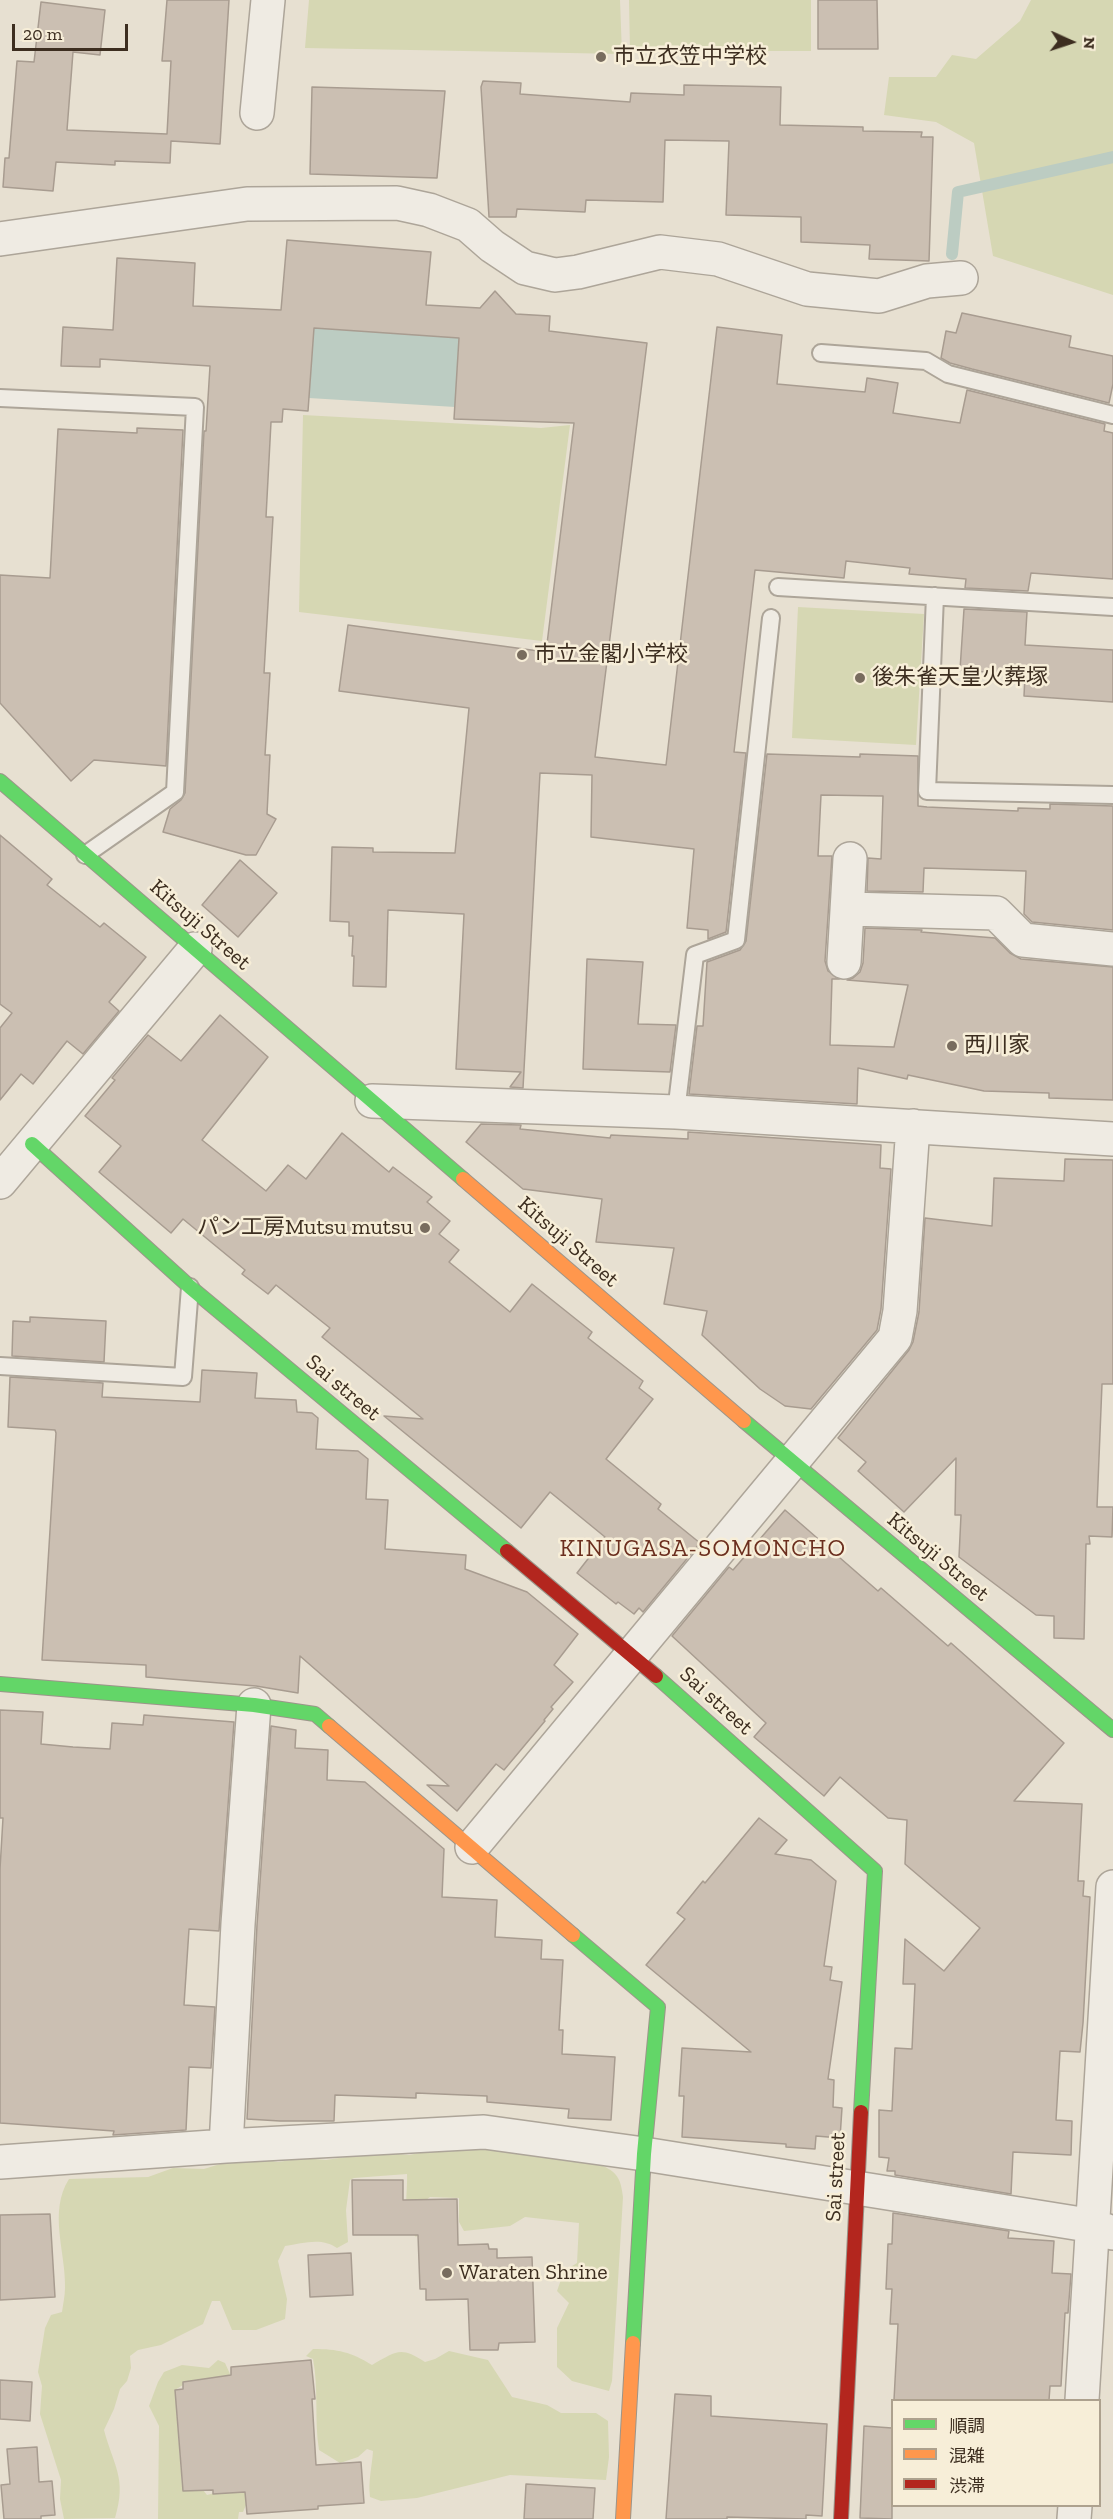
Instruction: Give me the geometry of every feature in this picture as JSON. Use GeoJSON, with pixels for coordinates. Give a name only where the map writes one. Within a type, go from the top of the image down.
{"type":"FeatureCollection","features":[{"type":"Feature","properties":{"kind":"street"},"geometry":{"type":"LineString","coordinates":[[256,113],[268,0]]}},
{"type":"Feature","properties":{"kind":"street"},"geometry":{"type":"LineString","coordinates":[[0,238],[247,204],[397,203],[429,210],[468,225],[492,246],[525,267],[555,275],[578,272],[660,252],[718,259],[807,289],[879,296],[927,281],[961,278]]}},
{"type":"Feature","properties":{"kind":"street","name":"Kitsuji Street"},"geometry":{"type":"LineString","coordinates":[[0,782],[793,1463],[1113,1730]]}},
{"type":"Feature","properties":{"kind":"street"},"geometry":{"type":"LineString","coordinates":[[844,962],[850,859]]}},
{"type":"Feature","properties":{"kind":"street"},"geometry":{"type":"LineString","coordinates":[[848,909],[996,914],[1023,940],[1113,949]]}},
{"type":"Feature","properties":{"kind":"street"},"geometry":{"type":"LineString","coordinates":[[0,1182],[195,949]]}},
{"type":"Feature","properties":{"kind":"street"},"geometry":{"type":"LineString","coordinates":[[372,1101],[676,1112],[1113,1139]]}},
{"type":"Feature","properties":{"kind":"street"},"geometry":{"type":"LineString","coordinates":[[472,1847],[895,1338],[900,1311],[912,1126]]}},
{"type":"Feature","properties":{"kind":"street","name":"Sai street"},"geometry":{"type":"LineString","coordinates":[[32,1144],[190,1287],[632,1655],[875,1871],[856,2188],[841,2519]]}},
{"type":"Feature","properties":{"kind":"street"},"geometry":{"type":"LineString","coordinates":[[0,1684],[254,1705],[315,1714],[658,2007],[644,2154],[623,2519]]}},
{"type":"Feature","properties":{"kind":"street"},"geometry":{"type":"LineString","coordinates":[[226,2146],[238,1924],[254,1705]]}},
{"type":"Feature","properties":{"kind":"street"},"geometry":{"type":"LineString","coordinates":[[1082,2399],[1103,2229],[1113,1887]]}},
{"type":"Feature","properties":{"kind":"street"},"geometry":{"type":"LineString","coordinates":[[0,2162],[226,2146],[484,2132],[644,2154],[1103,2229]]}},
{"type":"Feature","properties":{"kind":"lane"},"geometry":{"type":"LineString","coordinates":[[821,353],[926,361],[948,374],[1113,415]]}},
{"type":"Feature","properties":{"kind":"lane"},"geometry":{"type":"LineString","coordinates":[[0,398],[195,407],[175,792],[85,855]]}},
{"type":"Feature","properties":{"kind":"lane"},"geometry":{"type":"LineString","coordinates":[[778,587],[1113,608]]}},
{"type":"Feature","properties":{"kind":"lane"},"geometry":{"type":"LineString","coordinates":[[935,596],[927,792],[1113,795]]}},
{"type":"Feature","properties":{"kind":"lane"},"geometry":{"type":"LineString","coordinates":[[676,1112],[695,955],[736,940],[771,618]]}},
{"type":"Feature","properties":{"kind":"lane"},"geometry":{"type":"LineString","coordinates":[[0,1366],[183,1377],[190,1287]]}},
{"type":"Feature","properties":{"kind":"green space"},"geometry":{"type":"Polygon","coordinates":[[[309,0],[620,0],[622,54],[305,48],[309,0]]]}},
{"type":"Feature","properties":{"kind":"green space"},"geometry":{"type":"Polygon","coordinates":[[[629,0],[811,0],[811,51],[630,51],[629,0]]]}},
{"type":"Feature","properties":{"kind":"green space"},"geometry":{"type":"Polygon","coordinates":[[[1031,0],[1113,0],[1113,295],[993,256],[974,143],[936,122],[884,115],[889,77],[936,77],[952,55],[976,59],[1020,21],[1031,0]]]}},
{"type":"Feature","properties":{"kind":"green space"},"geometry":{"type":"Polygon","coordinates":[[[303,415],[541,428],[570,425],[542,641],[299,612],[303,415]]]}},
{"type":"Feature","properties":{"kind":"green space"},"geometry":{"type":"Polygon","coordinates":[[[798,607],[924,614],[916,745],[792,738],[798,607]]]}},
{"type":"Feature","properties":{"kind":"green space"},"geometry":{"type":"Polygon","coordinates":[[[508,2149],[600,2165],[614,2173],[621,2185],[623,2197],[612,2381],[609,2391],[572,2381],[557,2367],[557,2328],[569,2303],[557,2291],[564,2271],[577,2263],[579,2223],[525,2217],[510,2226],[464,2231],[459,2222],[459,2198],[430,2197],[426,2200],[422,2231],[416,2237],[408,2224],[407,2174],[354,2178],[350,2180],[346,2210],[348,2242],[337,2248],[319,2242],[285,2246],[278,2261],[287,2299],[285,2319],[256,2330],[232,2330],[220,2301],[212,2301],[203,2324],[161,2345],[138,2350],[130,2356],[131,2368],[127,2381],[120,2389],[104,2430],[118,2473],[120,2493],[115,2518],[64,2519],[60,2499],[61,2480],[40,2414],[42,2386],[38,2372],[45,2328],[51,2315],[62,2312],[65,2274],[59,2218],[63,2192],[69,2179],[148,2177],[173,2168],[204,2169],[236,2159],[255,2158],[278,2162],[305,2158],[326,2160],[378,2152],[409,2155],[434,2150],[508,2149]]]}},
{"type":"Feature","properties":{"kind":"green space"},"geometry":{"type":"Polygon","coordinates":[[[313,2349],[344,2352],[372,2365],[398,2352],[410,2354],[425,2362],[449,2351],[488,2360],[512,2397],[547,2405],[561,2413],[596,2413],[608,2421],[609,2457],[606,2480],[510,2475],[417,2498],[381,2501],[370,2497],[373,2451],[367,2449],[358,2457],[340,2463],[319,2450],[315,2371],[313,2359],[306,2356],[313,2349]]]}},
{"type":"Feature","properties":{"kind":"green space"},"geometry":{"type":"Polygon","coordinates":[[[218,2360],[225,2363],[230,2374],[227,2380],[183,2385],[175,2390],[182,2486],[186,2491],[203,2490],[207,2495],[245,2485],[246,2505],[243,2512],[239,2512],[238,2519],[158,2519],[159,2426],[149,2406],[158,2382],[164,2372],[182,2365],[209,2368],[218,2360]]]}},
{"type":"Feature","properties":{"kind":"shaded area"},"geometry":{"type":"Polygon","coordinates":[[[314,328],[459,338],[455,407],[309,398],[314,328]]]}},
{"type":"Feature","properties":{"kind":"building"},"geometry":{"type":"Polygon","coordinates":[[[167,0],[229,0],[220,144],[171,141],[170,163],[115,161],[115,165],[56,162],[53,191],[3,187],[5,158],[9,158],[17,61],[34,62],[41,2],[105,10],[100,55],[73,52],[67,130],[167,134],[171,61],[162,61],[167,0]]]}},
{"type":"Feature","properties":{"kind":"building"},"geometry":{"type":"Polygon","coordinates":[[[818,0],[877,0],[878,49],[818,49],[818,0]]]}},
{"type":"Feature","properties":{"kind":"building"},"geometry":{"type":"Polygon","coordinates":[[[483,81],[521,83],[520,94],[630,102],[631,93],[684,95],[684,85],[781,87],[780,125],[863,127],[863,131],[922,132],[921,137],[933,137],[929,261],[869,259],[870,245],[801,242],[801,217],[726,215],[729,141],[665,140],[663,202],[586,200],[585,212],[517,209],[516,217],[489,217],[481,87],[483,81]]]}},
{"type":"Feature","properties":{"kind":"building"},"geometry":{"type":"Polygon","coordinates":[[[312,87],[445,91],[437,178],[310,174],[312,87]]]}},
{"type":"Feature","properties":{"kind":"building"},"geometry":{"type":"Polygon","coordinates":[[[287,240],[431,252],[426,305],[480,308],[495,291],[516,314],[550,316],[549,331],[647,343],[595,757],[666,765],[717,327],[782,335],[777,384],[865,392],[867,378],[898,383],[893,413],[960,423],[967,390],[1105,424],[1104,431],[1113,433],[1113,579],[1031,573],[1028,591],[965,588],[966,579],[909,574],[910,568],[846,561],[844,578],[755,570],[734,752],[746,753],[726,932],[708,939],[708,930],[687,928],[694,849],[591,837],[592,775],[540,773],[523,1088],[510,1087],[521,1072],[456,1069],[464,914],[388,910],[386,987],[353,986],[353,936],[349,936],[349,922],[330,921],[332,847],[373,848],[373,852],[455,853],[469,708],[339,691],[348,625],[546,652],[574,423],[454,419],[459,338],[314,328],[308,411],[283,409],[282,422],[271,422],[266,517],[273,517],[264,673],[270,673],[265,755],[270,755],[267,814],[276,819],[256,855],[246,855],[163,832],[170,809],[181,800],[185,793],[204,431],[206,431],[210,366],[100,359],[100,367],[61,366],[63,327],[113,330],[117,258],[195,263],[193,306],[281,310],[287,240]]]}},
{"type":"Feature","properties":{"kind":"building"},"geometry":{"type":"Polygon","coordinates":[[[962,313],[1071,336],[1069,347],[1113,356],[1113,384],[1109,403],[972,369],[941,358],[946,331],[956,333],[962,313]]]}},
{"type":"Feature","properties":{"kind":"building"},"geometry":{"type":"Polygon","coordinates":[[[137,428],[183,430],[166,766],[94,760],[71,781],[0,703],[0,575],[50,578],[58,429],[137,433],[137,428]]]}},
{"type":"Feature","properties":{"kind":"building"},"geometry":{"type":"Polygon","coordinates":[[[964,609],[1027,612],[1025,645],[1113,650],[1113,702],[1024,696],[1025,675],[960,670],[964,609]]]}},
{"type":"Feature","properties":{"kind":"building"},"geometry":{"type":"Polygon","coordinates":[[[767,754],[918,756],[918,806],[1018,811],[1018,808],[1050,809],[1050,804],[1113,806],[1113,930],[1032,922],[1024,914],[1026,871],[924,868],[923,892],[867,891],[868,858],[881,859],[883,796],[821,795],[818,856],[832,856],[825,961],[828,971],[839,979],[832,979],[830,1045],[894,1047],[908,985],[847,980],[860,972],[863,963],[865,928],[922,930],[921,932],[995,938],[1010,953],[1021,959],[1113,967],[1113,1100],[1049,1098],[1049,1093],[984,1091],[908,1075],[907,1079],[858,1068],[857,1104],[689,1094],[697,1026],[703,1026],[707,962],[740,950],[746,941],[767,754]]]}},
{"type":"Feature","properties":{"kind":"building"},"geometry":{"type":"Polygon","coordinates":[[[0,835],[52,879],[47,885],[100,927],[104,923],[146,957],[109,1002],[119,1011],[83,1054],[67,1041],[33,1084],[21,1074],[0,1100],[0,1028],[12,1013],[0,1004],[0,835]]]}},
{"type":"Feature","properties":{"kind":"building"},"geometry":{"type":"Polygon","coordinates":[[[240,860],[277,893],[238,937],[202,905],[240,860]]]}},
{"type":"Feature","properties":{"kind":"building"},"geometry":{"type":"Polygon","coordinates":[[[587,959],[643,962],[638,1024],[676,1025],[670,1072],[583,1069],[587,959]]]}},
{"type":"Feature","properties":{"kind":"building"},"geometry":{"type":"Polygon","coordinates":[[[220,1015],[268,1057],[202,1140],[266,1191],[288,1165],[306,1179],[342,1133],[389,1172],[393,1167],[432,1197],[427,1202],[450,1221],[439,1234],[459,1250],[449,1262],[510,1312],[532,1284],[592,1332],[588,1338],[643,1381],[639,1388],[653,1399],[606,1459],[661,1504],[658,1509],[700,1543],[643,1612],[639,1608],[634,1614],[618,1602],[616,1604],[577,1573],[605,1537],[550,1492],[521,1528],[384,1416],[423,1419],[322,1337],[330,1328],[276,1285],[268,1294],[242,1274],[245,1270],[183,1219],[171,1233],[99,1172],[121,1146],[85,1116],[115,1080],[112,1078],[148,1035],[181,1061],[220,1015]]]}},
{"type":"Feature","properties":{"kind":"building"},"geometry":{"type":"Polygon","coordinates":[[[481,1124],[521,1125],[520,1129],[610,1138],[611,1135],[688,1139],[688,1132],[881,1145],[880,1168],[891,1169],[881,1309],[877,1330],[811,1409],[785,1406],[760,1389],[702,1335],[707,1311],[664,1304],[674,1248],[596,1242],[602,1199],[523,1189],[466,1142],[481,1124]]]}},
{"type":"Feature","properties":{"kind":"building"},"geometry":{"type":"Polygon","coordinates":[[[1065,1159],[1113,1160],[1113,1384],[1102,1384],[1097,1507],[1113,1507],[1112,1537],[1089,1536],[1090,1544],[1086,1544],[1084,1639],[1054,1638],[1054,1616],[1036,1615],[959,1557],[961,1515],[955,1515],[956,1458],[904,1512],[858,1471],[866,1462],[838,1438],[913,1342],[919,1312],[925,1218],[992,1226],[994,1178],[1064,1181],[1065,1159]]]}},
{"type":"Feature","properties":{"kind":"building"},"geometry":{"type":"Polygon","coordinates":[[[30,1317],[106,1321],[104,1362],[12,1356],[13,1321],[30,1322],[30,1317]]]}},
{"type":"Feature","properties":{"kind":"building"},"geometry":{"type":"Polygon","coordinates":[[[202,1370],[257,1373],[255,1398],[296,1400],[297,1412],[312,1413],[318,1418],[316,1449],[358,1451],[368,1459],[366,1499],[388,1500],[385,1549],[466,1555],[465,1569],[527,1592],[578,1634],[554,1665],[573,1682],[551,1707],[553,1709],[545,1721],[504,1770],[496,1764],[457,1811],[427,1785],[449,1786],[300,1656],[298,1693],[256,1686],[146,1677],[146,1665],[42,1660],[56,1433],[55,1430],[8,1427],[10,1377],[103,1383],[102,1397],[200,1402],[202,1370]]]}},
{"type":"Feature","properties":{"kind":"building"},"geometry":{"type":"Polygon","coordinates":[[[785,1510],[878,1591],[881,1588],[948,1646],[951,1643],[1064,1743],[1014,1801],[1082,1804],[1078,1881],[1084,1881],[1083,1896],[1090,1897],[1083,2023],[1080,2052],[1060,2051],[1056,2120],[1072,2121],[1071,2155],[1013,2152],[1011,2194],[895,2175],[895,2171],[887,2171],[889,2158],[879,2157],[879,2110],[892,2111],[895,2048],[912,2049],[915,1984],[903,1984],[905,1939],[944,1971],[980,1928],[905,1864],[907,1820],[888,1818],[840,1777],[824,1796],[754,1737],[766,1723],[672,1636],[729,1567],[733,1570],[785,1510]]]}},
{"type":"Feature","properties":{"kind":"building"},"geometry":{"type":"Polygon","coordinates":[[[0,1710],[43,1712],[41,1744],[110,1749],[112,1723],[143,1725],[144,1715],[234,1722],[219,1931],[189,1929],[184,2005],[215,2007],[211,2068],[189,2067],[186,2130],[113,2135],[114,2131],[0,2123],[0,1869],[3,1818],[0,1818],[0,1710]]]}},
{"type":"Feature","properties":{"kind":"building"},"geometry":{"type":"Polygon","coordinates":[[[271,1726],[296,1730],[295,1748],[328,1750],[327,1780],[365,1782],[444,1849],[442,1897],[497,1900],[495,1937],[542,1940],[541,1959],[563,1960],[559,2030],[563,2030],[562,2054],[615,2057],[611,2120],[568,2118],[569,2109],[487,2102],[487,2096],[416,2093],[416,2098],[335,2095],[334,2121],[247,2119],[257,1925],[271,1726]]]}},
{"type":"Feature","properties":{"kind":"building"},"geometry":{"type":"Polygon","coordinates":[[[759,1818],[787,1840],[775,1854],[811,1860],[836,1881],[824,1966],[832,1967],[830,1980],[842,1982],[828,2079],[834,2080],[833,2107],[842,2108],[840,2138],[816,2136],[815,2149],[786,2147],[786,2144],[682,2137],[684,2096],[679,2096],[682,2048],[751,2052],[646,1965],[685,1919],[677,1913],[759,1818]]]}},
{"type":"Feature","properties":{"kind":"building"},"geometry":{"type":"Polygon","coordinates":[[[352,2180],[403,2180],[403,2200],[457,2199],[458,2245],[488,2244],[489,2249],[497,2249],[497,2258],[532,2257],[535,2342],[499,2343],[498,2350],[470,2350],[468,2299],[426,2300],[426,2289],[420,2289],[418,2235],[353,2235],[352,2180]]]}},
{"type":"Feature","properties":{"kind":"building"},"geometry":{"type":"Polygon","coordinates":[[[893,2213],[1009,2231],[1008,2238],[1054,2241],[1052,2273],[1071,2274],[1068,2313],[1065,2313],[1061,2386],[1050,2386],[1049,2399],[894,2399],[898,2324],[890,2324],[892,2289],[886,2289],[888,2244],[892,2244],[893,2213]]]}},
{"type":"Feature","properties":{"kind":"building"},"geometry":{"type":"Polygon","coordinates":[[[50,2214],[55,2297],[0,2300],[0,2215],[50,2214]]]}},
{"type":"Feature","properties":{"kind":"building"},"geometry":{"type":"Polygon","coordinates":[[[351,2253],[353,2295],[310,2297],[308,2255],[351,2253]]]}},
{"type":"Feature","properties":{"kind":"building"},"geometry":{"type":"Polygon","coordinates":[[[311,2360],[315,2399],[312,2399],[316,2465],[361,2462],[364,2503],[247,2514],[245,2492],[213,2494],[213,2490],[183,2491],[175,2390],[183,2389],[183,2382],[231,2375],[231,2367],[311,2360]]]}},
{"type":"Feature","properties":{"kind":"building"},"geometry":{"type":"Polygon","coordinates":[[[0,2380],[32,2382],[30,2421],[0,2419],[0,2380]]]}},
{"type":"Feature","properties":{"kind":"building"},"geometry":{"type":"Polygon","coordinates":[[[675,2394],[711,2396],[711,2416],[827,2424],[822,2516],[806,2515],[806,2519],[727,2517],[727,2519],[666,2519],[675,2394]]]}},
{"type":"Feature","properties":{"kind":"building"},"geometry":{"type":"Polygon","coordinates":[[[864,2426],[891,2428],[892,2519],[860,2518],[864,2426]]]}},
{"type":"Feature","properties":{"kind":"building"},"geometry":{"type":"Polygon","coordinates":[[[37,2447],[39,2482],[52,2481],[55,2515],[41,2516],[41,2519],[4,2519],[1,2485],[10,2484],[7,2449],[37,2447]]]}},
{"type":"Feature","properties":{"kind":"building"},"geometry":{"type":"Polygon","coordinates":[[[526,2484],[595,2488],[593,2519],[524,2519],[526,2484]]]}},
{"type":"Feature","properties":{"kind":"waterway"},"geometry":{"type":"LineString","coordinates":[[952,254],[958,192],[1113,157]]}},
{"type":"Feature","properties":{"kind":"traffic: fast"},"geometry":{"type":"LineString","coordinates":[[0,781],[463,1179]]}},
{"type":"Feature","properties":{"kind":"traffic: fast"},"geometry":{"type":"LineString","coordinates":[[32,1144],[190,1287],[507,1551]]}},
{"type":"Feature","properties":{"kind":"traffic: fast"},"geometry":{"type":"LineString","coordinates":[[744,1421],[1113,1730]]}},
{"type":"Feature","properties":{"kind":"traffic: fast"},"geometry":{"type":"LineString","coordinates":[[656,1676],[875,1871],[861,2112]]}},
{"type":"Feature","properties":{"kind":"traffic: fast"},"geometry":{"type":"LineString","coordinates":[[0,1684],[254,1705],[315,1714],[329,1726]]}},
{"type":"Feature","properties":{"kind":"traffic: fast"},"geometry":{"type":"LineString","coordinates":[[573,1935],[658,2007],[644,2154],[633,2343]]}},
{"type":"Feature","properties":{"kind":"traffic: slow"},"geometry":{"type":"LineString","coordinates":[[463,1179],[744,1421]]}},
{"type":"Feature","properties":{"kind":"traffic: slow"},"geometry":{"type":"LineString","coordinates":[[329,1726],[573,1935]]}},
{"type":"Feature","properties":{"kind":"traffic: slow"},"geometry":{"type":"LineString","coordinates":[[623,2519],[633,2343]]}},
{"type":"Feature","properties":{"kind":"traffic: jam"},"geometry":{"type":"LineString","coordinates":[[507,1551],[656,1676]]}},
{"type":"Feature","properties":{"kind":"traffic: jam"},"geometry":{"type":"LineString","coordinates":[[841,2519],[861,2112]]}},
{"type":"Feature","properties":{"kind":"place","name":"市立衣笠中学校"},"geometry":{"type":"Point","coordinates":[601,57]}},
{"type":"Feature","properties":{"kind":"place","name":"市立金閣小学校"},"geometry":{"type":"Point","coordinates":[522,655]}},
{"type":"Feature","properties":{"kind":"place","name":"後朱雀天皇火葬塚"},"geometry":{"type":"Point","coordinates":[860,678]}},
{"type":"Feature","properties":{"kind":"place","name":"西川家"},"geometry":{"type":"Point","coordinates":[952,1046]}},
{"type":"Feature","properties":{"kind":"place","name":"パン工房Mutsu mutsu"},"geometry":{"type":"Point","coordinates":[425,1228]}},
{"type":"Feature","properties":{"kind":"place","name":"Waraten Shrine"},"geometry":{"type":"Point","coordinates":[447,2273]}},
{"type":"Feature","properties":{"kind":"district","name":"KINUGASA-SOMONCHO"},"geometry":{"type":"Point","coordinates":[703,1549]}}]}
